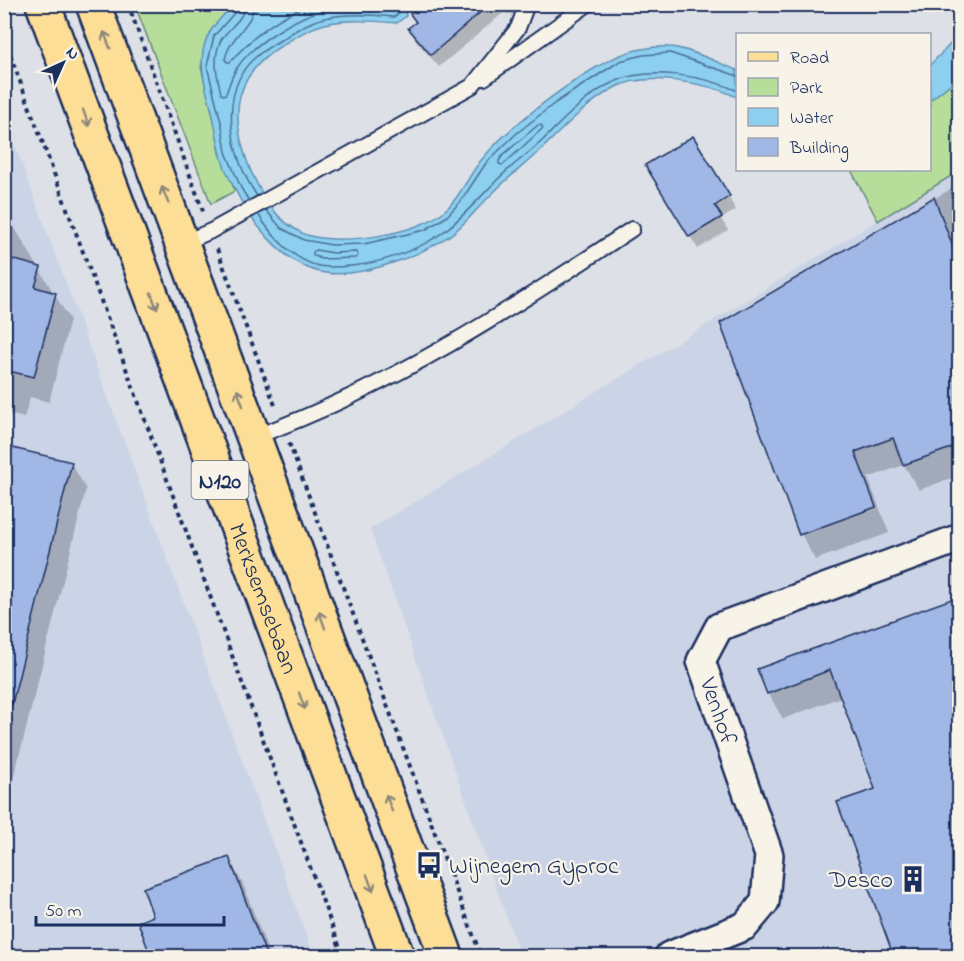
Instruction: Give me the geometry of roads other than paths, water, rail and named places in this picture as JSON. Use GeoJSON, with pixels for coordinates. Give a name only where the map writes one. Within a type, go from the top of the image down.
{"type":"FeatureCollection","features":[{"type":"Feature","properties":{"kind":"main road","name":"Merksemsebaan"},"geometry":{"type":"LineString","coordinates":[[44,4],[397,957]]}},
{"type":"Feature","properties":{"kind":"main road","name":"Merksemsebaan"},"geometry":{"type":"LineString","coordinates":[[93,4],[197,237],[269,432],[446,957]]}},
{"type":"Feature","properties":{"kind":"street","name":"Venhof"},"geometry":{"type":"LineString","coordinates":[[669,957],[745,926],[765,902],[769,855],[701,660],[718,627],[960,538]]}},
{"type":"Feature","properties":{"kind":"lane"},"geometry":{"type":"LineString","coordinates":[[472,86],[518,27],[527,4]]}},
{"type":"Feature","properties":{"kind":"lane"},"geometry":{"type":"LineString","coordinates":[[197,237],[472,86],[588,4]]}},
{"type":"Feature","properties":{"kind":"lane"},"geometry":{"type":"LineString","coordinates":[[269,432],[421,363],[538,292],[632,229]]}},
{"type":"Feature","properties":{"kind":"water"},"geometry":{"type":"Polygon","coordinates":[[[233,5],[410,5],[405,11],[406,16],[397,23],[343,21],[308,30],[267,56],[254,69],[245,83],[238,114],[239,131],[250,169],[278,216],[303,234],[321,238],[378,236],[431,220],[449,206],[495,145],[527,116],[582,76],[622,55],[642,49],[663,47],[694,53],[736,70],[736,97],[709,87],[676,81],[642,80],[614,88],[579,113],[449,236],[420,252],[385,266],[331,274],[303,266],[279,249],[258,226],[228,176],[222,161],[204,82],[202,61],[205,41],[218,21],[233,5]]]}},
{"type":"Feature","properties":{"kind":"water"},"geometry":{"type":"Polygon","coordinates":[[[959,35],[959,77],[931,99],[931,64],[959,35]]]}},
{"type":"Feature","properties":{"kind":"place","name":"Wijnegem Gyproc"},"geometry":{"type":"Point","coordinates":[429,865]}},
{"type":"Feature","properties":{"kind":"place","name":"Desco"},"geometry":{"type":"Point","coordinates":[913,879]}}]}
